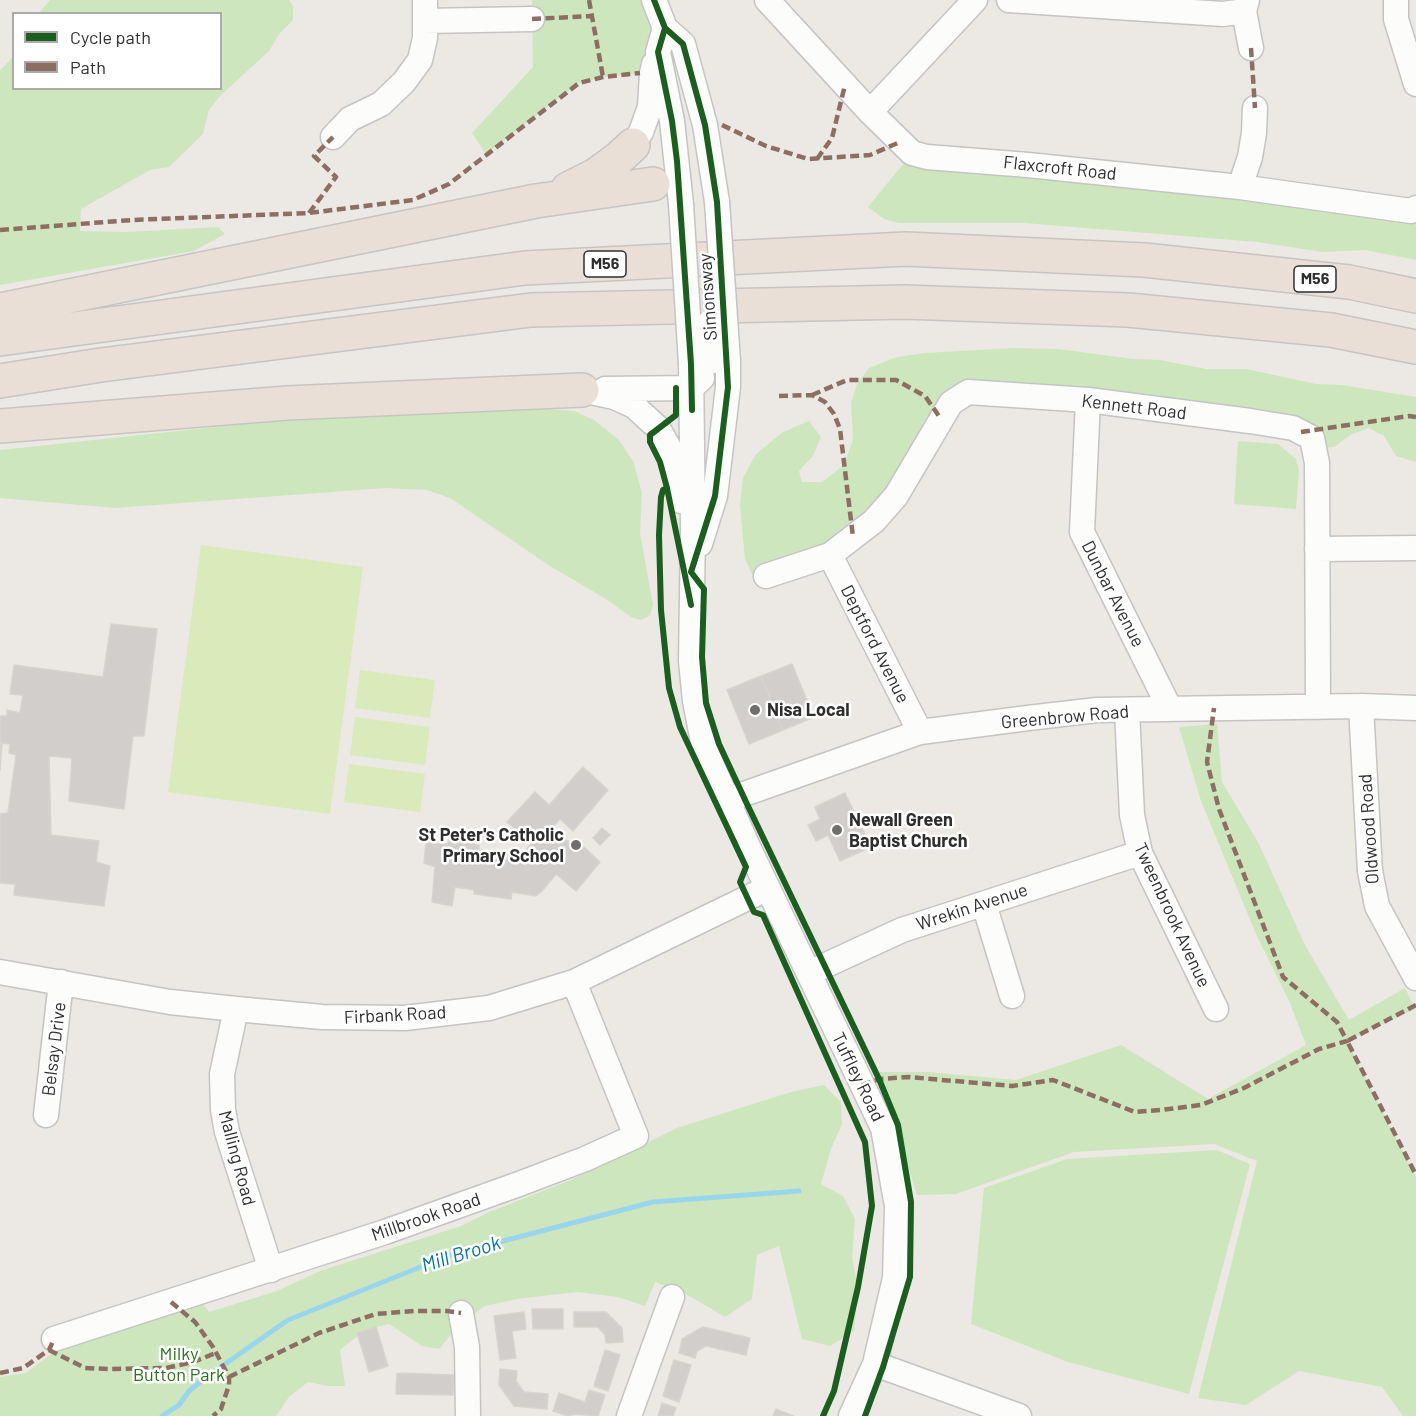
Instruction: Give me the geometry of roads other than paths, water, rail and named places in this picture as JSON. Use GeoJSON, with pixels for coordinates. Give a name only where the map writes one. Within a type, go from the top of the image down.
{"type":"FeatureCollection","features":[{"type":"Feature","properties":{"kind":"highway"},"geometry":{"type":"LineString","coordinates":[[536,201],[566,190],[596,175],[633,144]]}},
{"type":"Feature","properties":{"kind":"highway"},"geometry":{"type":"LineString","coordinates":[[0,310],[536,201],[671,190]]}},
{"type":"Feature","properties":{"kind":"highway","name":"M56"},"geometry":{"type":"LineString","coordinates":[[0,339],[525,268],[906,249],[1144,260],[1349,282],[1416,296]]}},
{"type":"Feature","properties":{"kind":"highway"},"geometry":{"type":"LineString","coordinates":[[0,381],[101,365],[543,309],[904,302],[1128,310],[1331,330],[1416,347]]}},
{"type":"Feature","properties":{"kind":"highway"},"geometry":{"type":"LineString","coordinates":[[0,426],[287,403],[582,390]]}},
{"type":"Feature","properties":{"kind":"street","name":"Simonsway"},"geometry":{"type":"LineString","coordinates":[[654,0],[665,28],[683,44],[705,125],[715,190],[723,290],[705,369],[693,528],[691,662],[695,701],[705,747],[768,888]]}},
{"type":"Feature","properties":{"kind":"street"},"geometry":{"type":"LineString","coordinates":[[870,112],[975,0]]}},
{"type":"Feature","properties":{"kind":"street"},"geometry":{"type":"LineString","coordinates":[[1009,0],[1223,14],[1246,6],[1251,48]]}},
{"type":"Feature","properties":{"kind":"street"},"geometry":{"type":"LineString","coordinates":[[1396,0],[1396,20],[1416,84]]}},
{"type":"Feature","properties":{"kind":"street","name":"Flaxcroft Road"},"geometry":{"type":"LineString","coordinates":[[770,1],[870,112],[912,153],[927,157],[1028,165],[1240,188],[1411,211],[1416,208]]}},
{"type":"Feature","properties":{"kind":"street"},"geometry":{"type":"LineString","coordinates":[[333,137],[350,119],[381,104],[404,82],[420,60],[425,38],[425,10],[532,19]]}},
{"type":"Feature","properties":{"kind":"street","name":"Simonsway"},"geometry":{"type":"LineString","coordinates":[[665,28],[658,52],[672,121],[671,190],[705,369],[728,387],[715,496],[691,572]]}},
{"type":"Feature","properties":{"kind":"street"},"geometry":{"type":"LineString","coordinates":[[633,144],[641,132],[650,107],[651,73],[658,52]]}},
{"type":"Feature","properties":{"kind":"street"},"geometry":{"type":"LineString","coordinates":[[1240,188],[1250,157],[1255,108]]}},
{"type":"Feature","properties":{"kind":"street"},"geometry":{"type":"LineString","coordinates":[[671,190],[715,190]]}},
{"type":"Feature","properties":{"kind":"street"},"geometry":{"type":"LineString","coordinates":[[582,390],[705,369]]}},
{"type":"Feature","properties":{"kind":"street"},"geometry":{"type":"LineString","coordinates":[[582,390],[614,397],[634,406],[658,428],[666,440],[673,455],[691,572]]}},
{"type":"Feature","properties":{"kind":"street","name":"Kennett Road"},"geometry":{"type":"LineString","coordinates":[[766,576],[830,555],[874,521],[896,496],[951,403],[968,392],[1088,400],[1293,428],[1312,438],[1317,463],[1318,707]]}},
{"type":"Feature","properties":{"kind":"street","name":"Dunbar Avenue"},"geometry":{"type":"LineString","coordinates":[[1088,400],[1082,531],[1170,709]]}},
{"type":"Feature","properties":{"kind":"street"},"geometry":{"type":"LineString","coordinates":[[1317,549],[1416,548]]}},
{"type":"Feature","properties":{"kind":"street","name":"Deptford Avenue"},"geometry":{"type":"LineString","coordinates":[[830,555],[920,732]]}},
{"type":"Feature","properties":{"kind":"street","name":"Greenbrow Road"},"geometry":{"type":"LineString","coordinates":[[727,800],[920,732],[1096,710],[1361,706],[1416,708]]}},
{"type":"Feature","properties":{"kind":"street","name":"Oldwood Road"},"geometry":{"type":"LineString","coordinates":[[1361,706],[1370,871],[1374,894],[1377,906],[1416,978]]}},
{"type":"Feature","properties":{"kind":"street","name":"Tweenbrook Avenue"},"geometry":{"type":"LineString","coordinates":[[1128,711],[1131,815],[1140,853],[1216,1009]]}},
{"type":"Feature","properties":{"kind":"street","name":"Wrekin Avenue"},"geometry":{"type":"LineString","coordinates":[[809,973],[902,930],[1140,853]]}},
{"type":"Feature","properties":{"kind":"street","name":"Tuffley Road"},"geometry":{"type":"LineString","coordinates":[[768,888],[883,1128],[897,1206],[895,1278],[875,1364],[851,1416]]}},
{"type":"Feature","properties":{"kind":"street","name":"Firbank Road"},"geometry":{"type":"LineString","coordinates":[[0,972],[170,1002],[322,1017],[405,1018],[489,1008],[574,982],[768,888]]}},
{"type":"Feature","properties":{"kind":"street"},"geometry":{"type":"LineString","coordinates":[[984,904],[1012,996]]}},
{"type":"Feature","properties":{"kind":"street","name":"Belsay Drive"},"geometry":{"type":"LineString","coordinates":[[46,1115],[62,982]]}},
{"type":"Feature","properties":{"kind":"street","name":"Millbrook Road"},"geometry":{"type":"LineString","coordinates":[[54,1339],[385,1232],[585,1159],[636,1136],[574,982]]}},
{"type":"Feature","properties":{"kind":"street","name":"Malling Road"},"geometry":{"type":"LineString","coordinates":[[236,1009],[222,1074],[223,1110],[227,1132],[271,1270]]}},
{"type":"Feature","properties":{"kind":"street"},"geometry":{"type":"LineString","coordinates":[[629,1416],[672,1297]]}},
{"type":"Feature","properties":{"kind":"street"},"geometry":{"type":"LineString","coordinates":[[461,1313],[467,1347],[468,1416]]}},
{"type":"Feature","properties":{"kind":"street"},"geometry":{"type":"LineString","coordinates":[[875,1364],[1007,1414]]}},
{"type":"Feature","properties":{"kind":"waterway","name":"Mill Brook"},"geometry":{"type":"LineString","coordinates":[[162,1416],[179,1405],[189,1391],[205,1378],[288,1320],[453,1254],[653,1202],[799,1191]]}},
{"type":"Feature","properties":{"kind":"place","name":"Nisa Local"},"geometry":{"type":"Point","coordinates":[755,710]}},
{"type":"Feature","properties":{"kind":"place","name":"Newall Green Baptist Church"},"geometry":{"type":"Point","coordinates":[837,830]}},
{"type":"Feature","properties":{"kind":"place","name":"St Peter's Catholic Primary School"},"geometry":{"type":"Point","coordinates":[576,845]}},
{"type":"Feature","properties":{"kind":"park label","name":"Milky Button Park"},"geometry":{"type":"Point","coordinates":[179,1364]}}]}
